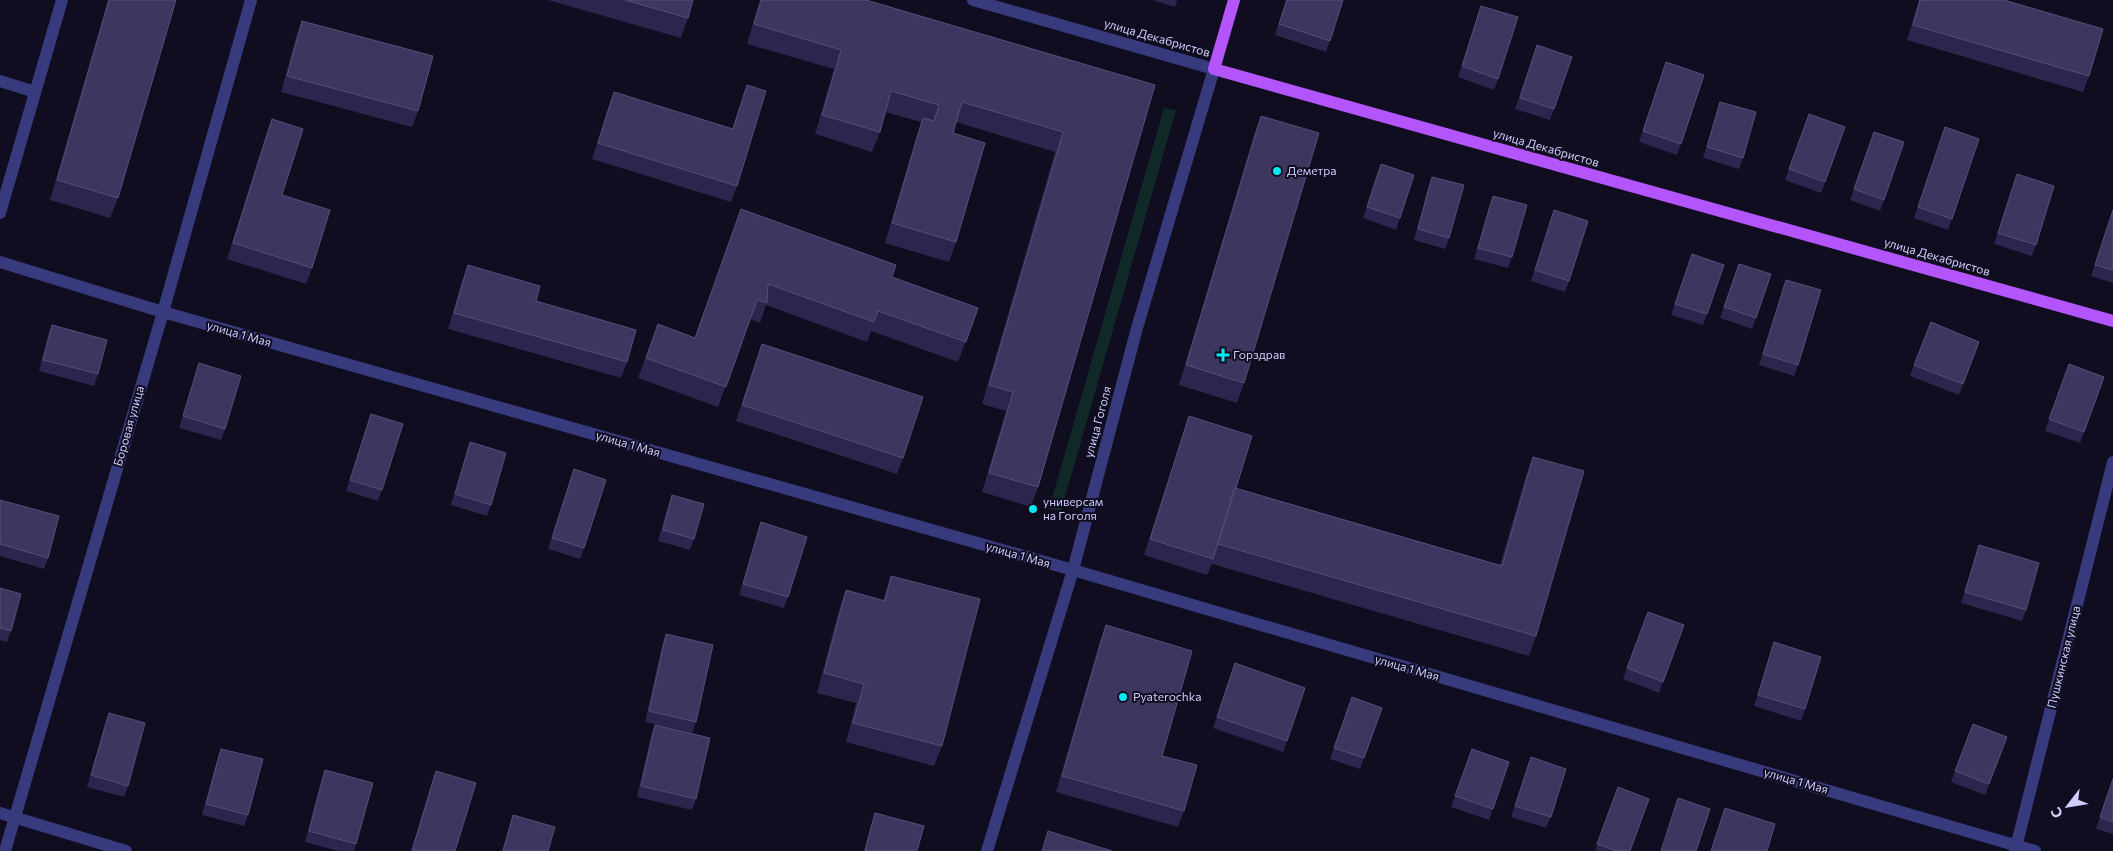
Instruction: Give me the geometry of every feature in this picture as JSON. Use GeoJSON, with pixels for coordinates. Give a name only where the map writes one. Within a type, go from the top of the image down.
{"type":"FeatureCollection","features":[{"type":"Feature","properties":{"kind":"main road","name":"улица Гоголя"},"geometry":{"type":"LineString","coordinates":[[1214,69],[1234,0]]}},
{"type":"Feature","properties":{"kind":"main road","name":"улица Декабристов"},"geometry":{"type":"LineString","coordinates":[[1214,69],[2113,321]]}},
{"type":"Feature","properties":{"kind":"street"},"geometry":{"type":"LineString","coordinates":[[0,213],[62,0]]}},
{"type":"Feature","properties":{"kind":"street","name":"Боровая улица"},"geometry":{"type":"LineString","coordinates":[[5,851],[13,818],[163,312],[251,0]]}},
{"type":"Feature","properties":{"kind":"street","name":"улица Декабристов"},"geometry":{"type":"LineString","coordinates":[[973,0],[1214,69]]}},
{"type":"Feature","properties":{"kind":"street","name":"улица Гоголя"},"geometry":{"type":"LineString","coordinates":[[988,851],[1073,570],[1137,328],[1214,69]]}},
{"type":"Feature","properties":{"kind":"street"},"geometry":{"type":"LineString","coordinates":[[0,81],[35,92]]}},
{"type":"Feature","properties":{"kind":"street","name":"улица 1 Мая"},"geometry":{"type":"LineString","coordinates":[[0,262],[163,312],[1073,570],[2015,848],[2035,851]]}},
{"type":"Feature","properties":{"kind":"street","name":"Пушкинская улица"},"geometry":{"type":"LineString","coordinates":[[2015,848],[2113,462]]}},
{"type":"Feature","properties":{"kind":"street"},"geometry":{"type":"LineString","coordinates":[[0,813],[126,851]]}},
{"type":"Feature","properties":{"kind":"green space"},"geometry":{"type":"Polygon","coordinates":[[[1164,108],[1176,110],[1061,511],[1049,509],[1164,108]]]}},
{"type":"Feature","properties":{"kind":"building"},"geometry":{"type":"Polygon","coordinates":[[[109,0],[176,0],[118,198],[57,180],[109,0]]]}},
{"type":"Feature","properties":{"kind":"building"},"geometry":{"type":"Polygon","coordinates":[[[625,0],[693,0],[688,18],[625,0]]]}},
{"type":"Feature","properties":{"kind":"building"},"geometry":{"type":"Polygon","coordinates":[[[761,0],[866,0],[1155,85],[1038,487],[989,473],[1013,392],[989,385],[1063,132],[962,102],[953,133],[985,143],[956,242],[892,223],[923,118],[934,121],[939,105],[891,91],[880,132],[822,115],[841,50],[754,24],[761,0]]]}},
{"type":"Feature","properties":{"kind":"building"},"geometry":{"type":"Polygon","coordinates":[[[1287,0],[1343,0],[1330,41],[1279,24],[1287,0]]]}},
{"type":"Feature","properties":{"kind":"building"},"geometry":{"type":"Polygon","coordinates":[[[1920,0],[2004,0],[2103,29],[2089,76],[1913,25],[1920,0]]]}},
{"type":"Feature","properties":{"kind":"building"},"geometry":{"type":"Polygon","coordinates":[[[1481,6],[1518,17],[1498,79],[1462,66],[1481,6]]]}},
{"type":"Feature","properties":{"kind":"building"},"geometry":{"type":"Polygon","coordinates":[[[302,21],[433,56],[418,111],[287,76],[302,21]]]}},
{"type":"Feature","properties":{"kind":"building"},"geometry":{"type":"Polygon","coordinates":[[[1537,45],[1572,57],[1554,109],[1520,98],[1537,45]]]}},
{"type":"Feature","properties":{"kind":"building"},"geometry":{"type":"Polygon","coordinates":[[[1666,62],[1704,75],[1681,144],[1643,131],[1666,62]]]}},
{"type":"Feature","properties":{"kind":"building"},"geometry":{"type":"Polygon","coordinates":[[[747,85],[766,91],[737,186],[598,143],[614,92],[733,129],[747,85]]]}},
{"type":"Feature","properties":{"kind":"building"},"geometry":{"type":"Polygon","coordinates":[[[1720,102],[1756,112],[1743,158],[1707,147],[1720,102]]]}},
{"type":"Feature","properties":{"kind":"building"},"geometry":{"type":"Polygon","coordinates":[[[1809,114],[1845,127],[1825,182],[1789,169],[1809,114]]]}},
{"type":"Feature","properties":{"kind":"building"},"geometry":{"type":"Polygon","coordinates":[[[1261,116],[1319,133],[1244,383],[1186,365],[1261,116]]]}},
{"type":"Feature","properties":{"kind":"building"},"geometry":{"type":"Polygon","coordinates":[[[272,119],[303,129],[282,195],[330,210],[312,268],[233,243],[272,119]]]}},
{"type":"Feature","properties":{"kind":"building"},"geometry":{"type":"Polygon","coordinates":[[[1945,127],[1979,139],[1952,219],[1918,207],[1945,127]]]}},
{"type":"Feature","properties":{"kind":"building"},"geometry":{"type":"Polygon","coordinates":[[[1874,132],[1904,142],[1884,200],[1854,189],[1874,132]]]}},
{"type":"Feature","properties":{"kind":"building"},"geometry":{"type":"Polygon","coordinates":[[[1381,164],[1414,175],[1400,218],[1367,207],[1381,164]]]}},
{"type":"Feature","properties":{"kind":"building"},"geometry":{"type":"Polygon","coordinates":[[[2017,174],[2054,186],[2036,245],[1998,233],[2017,174]]]}},
{"type":"Feature","properties":{"kind":"building"},"geometry":{"type":"Polygon","coordinates":[[[1432,177],[1464,185],[1449,238],[1418,229],[1432,177]]]}},
{"type":"Feature","properties":{"kind":"building"},"geometry":{"type":"Polygon","coordinates":[[[1493,196],[1527,205],[1512,257],[1478,248],[1493,196]]]}},
{"type":"Feature","properties":{"kind":"building"},"geometry":{"type":"Polygon","coordinates":[[[741,209],[896,265],[892,277],[978,308],[966,342],[878,311],[874,322],[768,284],[767,303],[757,300],[726,387],[646,358],[658,324],[695,338],[741,209]]]}},
{"type":"Feature","properties":{"kind":"building"},"geometry":{"type":"Polygon","coordinates":[[[1554,210],[1588,221],[1569,281],[1535,270],[1554,210]]]}},
{"type":"Feature","properties":{"kind":"building"},"geometry":{"type":"Polygon","coordinates":[[[2113,210],[2113,270],[2095,265],[2113,210]]]}},
{"type":"Feature","properties":{"kind":"building"},"geometry":{"type":"Polygon","coordinates":[[[1692,254],[1724,265],[1707,314],[1675,304],[1692,254]]]}},
{"type":"Feature","properties":{"kind":"building"},"geometry":{"type":"Polygon","coordinates":[[[1739,264],[1771,274],[1756,318],[1724,307],[1739,264]]]}},
{"type":"Feature","properties":{"kind":"building"},"geometry":{"type":"Polygon","coordinates":[[[468,265],[540,286],[536,301],[636,330],[627,362],[454,313],[468,265]]]}},
{"type":"Feature","properties":{"kind":"building"},"geometry":{"type":"Polygon","coordinates":[[[1786,280],[1821,290],[1798,365],[1763,354],[1786,280]]]}},
{"type":"Feature","properties":{"kind":"building"},"geometry":{"type":"Polygon","coordinates":[[[1931,322],[1979,342],[1963,384],[1914,365],[1931,322]]]}},
{"type":"Feature","properties":{"kind":"building"},"geometry":{"type":"Polygon","coordinates":[[[52,325],[107,340],[98,374],[43,360],[52,325]]]}},
{"type":"Feature","properties":{"kind":"building"},"geometry":{"type":"Polygon","coordinates":[[[762,344],[923,397],[903,458],[742,405],[762,344]]]}},
{"type":"Feature","properties":{"kind":"building"},"geometry":{"type":"Polygon","coordinates":[[[199,363],[241,376],[225,429],[183,416],[199,363]]]}},
{"type":"Feature","properties":{"kind":"building"},"geometry":{"type":"Polygon","coordinates":[[[2069,364],[2104,377],[2084,432],[2049,419],[2069,364]]]}},
{"type":"Feature","properties":{"kind":"building"},"geometry":{"type":"Polygon","coordinates":[[[371,414],[403,424],[382,490],[350,480],[371,414]]]}},
{"type":"Feature","properties":{"kind":"building"},"geometry":{"type":"Polygon","coordinates":[[[1189,416],[1252,436],[1213,559],[1150,539],[1189,416]]]}},
{"type":"Feature","properties":{"kind":"building"},"geometry":{"type":"Polygon","coordinates":[[[470,442],[506,453],[491,505],[455,494],[470,442]]]}},
{"type":"Feature","properties":{"kind":"building"},"geometry":{"type":"Polygon","coordinates":[[[1533,457],[1584,471],[1536,636],[1218,544],[1235,488],[1502,566],[1533,457]]]}},
{"type":"Feature","properties":{"kind":"building"},"geometry":{"type":"Polygon","coordinates":[[[574,469],[606,480],[584,548],[552,538],[574,469]]]}},
{"type":"Feature","properties":{"kind":"building"},"geometry":{"type":"Polygon","coordinates":[[[672,495],[704,504],[694,539],[663,530],[672,495]]]}},
{"type":"Feature","properties":{"kind":"building"},"geometry":{"type":"Polygon","coordinates":[[[0,500],[59,516],[48,558],[0,544],[0,500]]]}},
{"type":"Feature","properties":{"kind":"building"},"geometry":{"type":"Polygon","coordinates":[[[761,522],[807,537],[788,597],[743,584],[761,522]]]}},
{"type":"Feature","properties":{"kind":"building"},"geometry":{"type":"Polygon","coordinates":[[[1979,545],[2039,563],[2026,610],[1965,592],[1979,545]]]}},
{"type":"Feature","properties":{"kind":"building"},"geometry":{"type":"Polygon","coordinates":[[[891,576],[980,599],[942,746],[853,723],[864,684],[824,673],[846,590],[885,601],[891,576]]]}},
{"type":"Feature","properties":{"kind":"building"},"geometry":{"type":"Polygon","coordinates":[[[0,588],[21,594],[11,631],[0,628],[0,588]]]}},
{"type":"Feature","properties":{"kind":"building"},"geometry":{"type":"Polygon","coordinates":[[[1648,612],[1684,625],[1663,682],[1627,668],[1648,612]]]}},
{"type":"Feature","properties":{"kind":"building"},"geometry":{"type":"Polygon","coordinates":[[[1106,625],[1192,651],[1162,756],[1197,765],[1184,811],[1062,776],[1106,625]]]}},
{"type":"Feature","properties":{"kind":"building"},"geometry":{"type":"Polygon","coordinates":[[[666,634],[713,645],[696,722],[649,711],[666,634]]]}},
{"type":"Feature","properties":{"kind":"building"},"geometry":{"type":"Polygon","coordinates":[[[1774,642],[1821,657],[1805,709],[1758,695],[1774,642]]]}},
{"type":"Feature","properties":{"kind":"building"},"geometry":{"type":"Polygon","coordinates":[[[1235,663],[1305,688],[1287,741],[1217,717],[1235,663]]]}},
{"type":"Feature","properties":{"kind":"building"},"geometry":{"type":"Polygon","coordinates":[[[1352,697],[1382,708],[1364,758],[1334,748],[1352,697]]]}},
{"type":"Feature","properties":{"kind":"building"},"geometry":{"type":"Polygon","coordinates":[[[109,713],[145,723],[128,786],[91,775],[109,713]]]}},
{"type":"Feature","properties":{"kind":"building"},"geometry":{"type":"Polygon","coordinates":[[[1973,724],[2007,737],[1989,784],[1955,771],[1973,724]]]}},
{"type":"Feature","properties":{"kind":"building"},"geometry":{"type":"Polygon","coordinates":[[[655,725],[710,738],[696,799],[641,786],[655,725]]]}},
{"type":"Feature","properties":{"kind":"building"},"geometry":{"type":"Polygon","coordinates":[[[221,749],[263,759],[248,815],[206,804],[221,749]]]}},
{"type":"Feature","properties":{"kind":"building"},"geometry":{"type":"Polygon","coordinates":[[[1472,749],[1509,762],[1493,809],[1455,796],[1472,749]]]}},
{"type":"Feature","properties":{"kind":"building"},"geometry":{"type":"Polygon","coordinates":[[[1531,757],[1566,769],[1551,817],[1515,806],[1531,757]]]}},
{"type":"Feature","properties":{"kind":"building"},"geometry":{"type":"Polygon","coordinates":[[[325,770],[373,783],[356,844],[309,831],[325,770]]]}},
{"type":"Feature","properties":{"kind":"building"},"geometry":{"type":"Polygon","coordinates":[[[436,771],[476,783],[455,851],[412,851],[436,771]]]}},
{"type":"Feature","properties":{"kind":"building"},"geometry":{"type":"Polygon","coordinates":[[[2113,779],[2113,822],[2100,817],[2113,779]]]}},
{"type":"Feature","properties":{"kind":"building"},"geometry":{"type":"Polygon","coordinates":[[[1618,787],[1649,799],[1630,851],[1617,851],[1597,844],[1618,787]]]}},
{"type":"Feature","properties":{"kind":"building"},"geometry":{"type":"Polygon","coordinates":[[[1678,798],[1710,809],[1696,851],[1661,851],[1678,798]]]}},
{"type":"Feature","properties":{"kind":"building"},"geometry":{"type":"Polygon","coordinates":[[[1725,808],[1775,824],[1767,851],[1711,851],[1725,808]]]}},
{"type":"Feature","properties":{"kind":"building"},"geometry":{"type":"Polygon","coordinates":[[[875,813],[924,826],[917,851],[865,851],[875,813]]]}},
{"type":"Feature","properties":{"kind":"building"},"geometry":{"type":"Polygon","coordinates":[[[513,815],[555,827],[548,851],[503,851],[513,815]]]}},
{"type":"Feature","properties":{"kind":"building"},"geometry":{"type":"Polygon","coordinates":[[[1048,831],[1112,851],[1042,851],[1048,831]]]}},
{"type":"Feature","properties":{"kind":"place","name":"Деметра"},"geometry":{"type":"Point","coordinates":[1277,171]}},
{"type":"Feature","properties":{"kind":"place","name":"Горздрав"},"geometry":{"type":"Point","coordinates":[1223,355]}},
{"type":"Feature","properties":{"kind":"place","name":"универсам на Гоголя"},"geometry":{"type":"Point","coordinates":[1033,509]}},
{"type":"Feature","properties":{"kind":"place","name":"Pyaterochka"},"geometry":{"type":"Point","coordinates":[1123,697]}}]}
